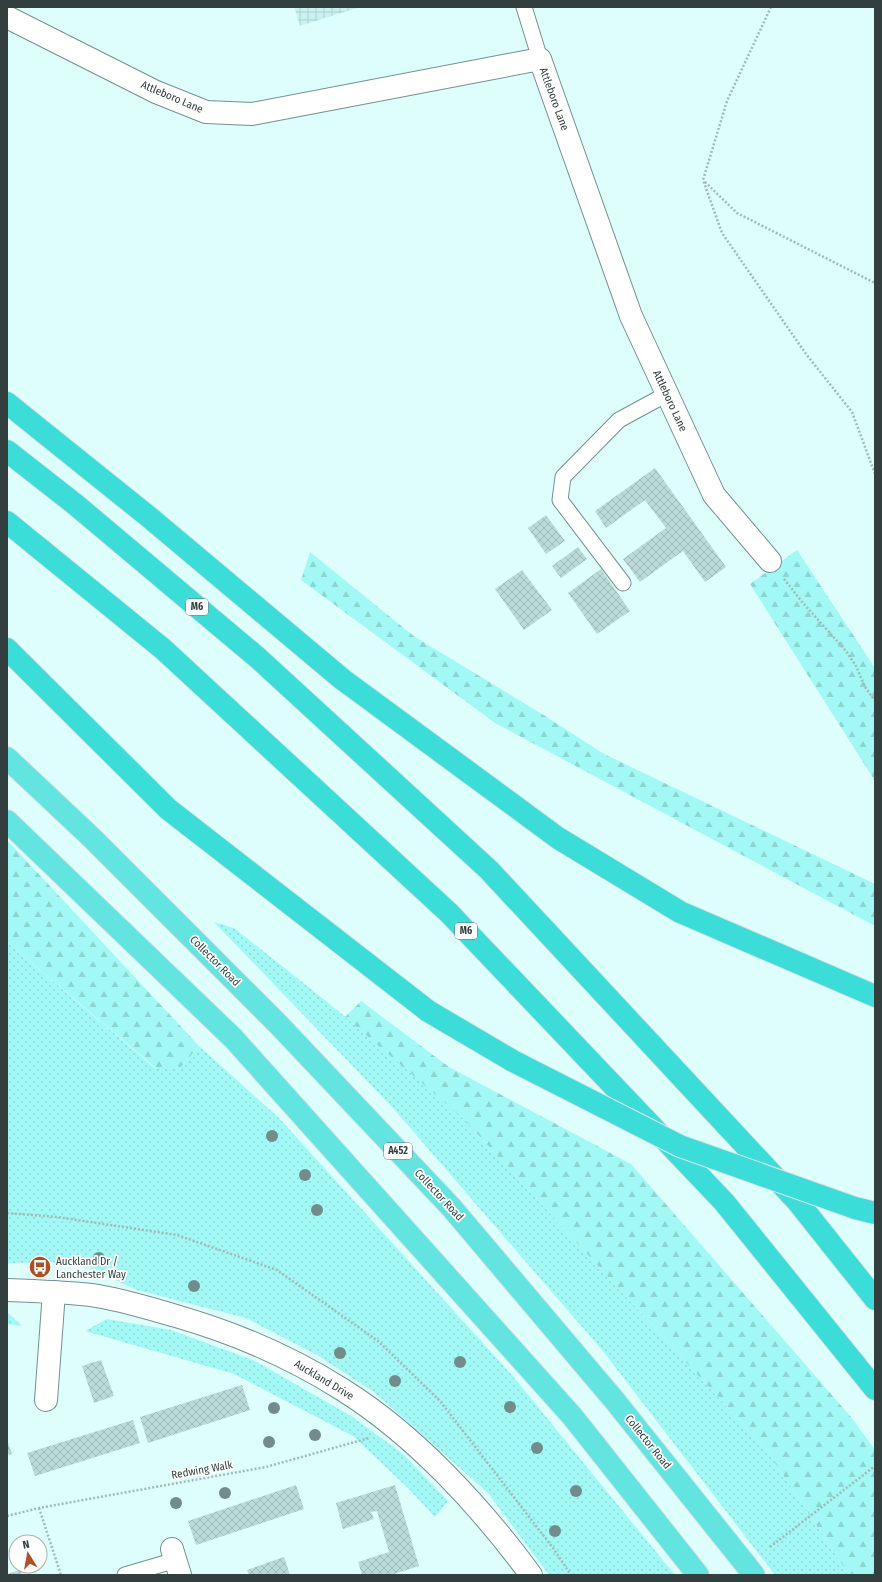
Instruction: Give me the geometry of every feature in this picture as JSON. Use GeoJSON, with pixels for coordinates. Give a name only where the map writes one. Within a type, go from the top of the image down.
{"type":"FeatureCollection","features":[{"type":"Feature","properties":{"kind":"highway"},"geometry":{"type":"LineString","coordinates":[[7,403],[149,517],[342,679],[558,838],[680,912],[875,996]]}},
{"type":"Feature","properties":{"kind":"highway","name":"M6"},"geometry":{"type":"LineString","coordinates":[[7,451],[76,505],[258,658],[489,870],[797,1201],[875,1299]]}},
{"type":"Feature","properties":{"kind":"highway","name":"M6"},"geometry":{"type":"LineString","coordinates":[[7,522],[163,650],[449,913],[724,1202],[875,1389]]}},
{"type":"Feature","properties":{"kind":"highway"},"geometry":{"type":"LineString","coordinates":[[7,649],[168,809],[428,1011],[512,1061],[680,1146],[856,1208],[875,1213]]}},
{"type":"Feature","properties":{"kind":"highway","name":"Collector Road"},"geometry":{"type":"LineString","coordinates":[[7,758],[92,838],[277,1023],[451,1207],[615,1401],[754,1575]]}},
{"type":"Feature","properties":{"kind":"highway"},"geometry":{"type":"LineString","coordinates":[[7,820],[233,1038],[572,1416],[698,1575]]}},
{"type":"Feature","properties":{"kind":"street","name":"Attleboro Lane"},"geometry":{"type":"LineString","coordinates":[[7,16],[156,92],[206,112],[252,114],[540,59],[631,316],[714,496],[770,561]]}},
{"type":"Feature","properties":{"kind":"street","name":"Auckland Drive"},"geometry":{"type":"LineString","coordinates":[[7,1290],[54,1292],[92,1296],[137,1305],[208,1325],[252,1342],[291,1360],[344,1390],[398,1430],[450,1479],[487,1519],[531,1575]]}},
{"type":"Feature","properties":{"kind":"street"},"geometry":{"type":"LineString","coordinates":[[46,1400],[54,1292]]}},
{"type":"Feature","properties":{"kind":"lane","name":"Attleboro Lane"},"geometry":{"type":"LineString","coordinates":[[524,7],[540,59]]}},
{"type":"Feature","properties":{"kind":"lane"},"geometry":{"type":"LineString","coordinates":[[623,583],[560,500],[563,477],[619,420],[667,394]]}},
{"type":"Feature","properties":{"kind":"lane"},"geometry":{"type":"LineString","coordinates":[[125,1575],[176,1561]]}},
{"type":"Feature","properties":{"kind":"path"},"geometry":{"type":"LineString","coordinates":[[771,7],[727,101],[703,180],[722,233],[806,354],[852,412],[875,474]]}},
{"type":"Feature","properties":{"kind":"path"},"geometry":{"type":"LineString","coordinates":[[703,180],[737,213],[875,283]]}},
{"type":"Feature","properties":{"kind":"path"},"geometry":{"type":"LineString","coordinates":[[770,561],[803,603],[846,651],[856,666],[865,687],[875,701]]}},
{"type":"Feature","properties":{"kind":"path"},"geometry":{"type":"LineString","coordinates":[[7,1213],[57,1217],[177,1235],[277,1270],[378,1341],[440,1402],[553,1548],[572,1575]]}},
{"type":"Feature","properties":{"kind":"path","name":"Redwing Walk"},"geometry":{"type":"LineString","coordinates":[[7,1516],[39,1508],[266,1467],[398,1430]]}},
{"type":"Feature","properties":{"kind":"path"},"geometry":{"type":"LineString","coordinates":[[770,1547],[875,1466]]}},
{"type":"Feature","properties":{"kind":"path"},"geometry":{"type":"LineString","coordinates":[[39,1508],[61,1575]]}},
{"type":"Feature","properties":{"kind":"shaded area"},"geometry":{"type":"Polygon","coordinates":[[[294,7],[360,7],[300,26],[294,7]]]}},
{"type":"Feature","properties":{"kind":"green space"},"geometry":{"type":"Polygon","coordinates":[[[797,550],[875,668],[875,781],[750,584],[797,550]]]}},
{"type":"Feature","properties":{"kind":"green space"},"geometry":{"type":"Polygon","coordinates":[[[310,552],[415,637],[542,714],[604,754],[875,884],[875,926],[495,723],[301,580],[310,552]]]}},
{"type":"Feature","properties":{"kind":"green space"},"geometry":{"type":"Polygon","coordinates":[[[7,840],[199,1046],[180,1068],[156,1068],[7,942],[7,840]]]}},
{"type":"Feature","properties":{"kind":"green space"},"geometry":{"type":"Polygon","coordinates":[[[214,922],[234,928],[408,1069],[463,1118],[768,1452],[849,1575],[775,1575],[602,1350],[392,1107],[214,922]]]}},
{"type":"Feature","properties":{"kind":"green space"},"geometry":{"type":"Polygon","coordinates":[[[7,942],[155,1068],[180,1068],[199,1046],[279,1118],[511,1374],[675,1575],[549,1575],[488,1493],[374,1392],[317,1355],[246,1318],[137,1290],[77,1262],[7,1263],[7,942]]]}},
{"type":"Feature","properties":{"kind":"green space"},"geometry":{"type":"Polygon","coordinates":[[[361,1001],[449,1067],[631,1164],[851,1417],[875,1450],[875,1575],[849,1575],[768,1452],[463,1118],[345,1017],[361,1001]]]}},
{"type":"Feature","properties":{"kind":"green space"},"geometry":{"type":"Polygon","coordinates":[[[7,1312],[22,1326],[7,1324],[7,1312]]]}},
{"type":"Feature","properties":{"kind":"green space"},"geometry":{"type":"Polygon","coordinates":[[[107,1319],[171,1330],[255,1361],[351,1416],[402,1453],[448,1501],[435,1517],[408,1488],[353,1436],[234,1374],[85,1331],[107,1319]]]}},
{"type":"Feature","properties":{"kind":"building"},"geometry":{"type":"Polygon","coordinates":[[[655,468],[726,567],[705,582],[683,551],[640,582],[623,559],[666,528],[645,500],[606,528],[595,511],[655,468]]]}},
{"type":"Feature","properties":{"kind":"building"},"geometry":{"type":"Polygon","coordinates":[[[546,515],[565,541],[546,554],[528,528],[546,515]]]}},
{"type":"Feature","properties":{"kind":"building"},"geometry":{"type":"Polygon","coordinates":[[[578,547],[587,559],[561,578],[552,566],[578,547]]]}},
{"type":"Feature","properties":{"kind":"building"},"geometry":{"type":"Polygon","coordinates":[[[601,569],[630,611],[597,634],[568,593],[601,569]]]}},
{"type":"Feature","properties":{"kind":"building"},"geometry":{"type":"Polygon","coordinates":[[[522,570],[552,610],[524,630],[495,589],[522,570]]]}},
{"type":"Feature","properties":{"kind":"building"},"geometry":{"type":"Polygon","coordinates":[[[101,1360],[114,1396],[94,1403],[82,1366],[101,1360]]]}},
{"type":"Feature","properties":{"kind":"building"},"geometry":{"type":"Polygon","coordinates":[[[242,1385],[250,1410],[148,1443],[140,1417],[242,1385]]]}},
{"type":"Feature","properties":{"kind":"building"},"geometry":{"type":"Polygon","coordinates":[[[133,1420],[140,1443],[35,1476],[27,1453],[133,1420]]]}},
{"type":"Feature","properties":{"kind":"building"},"geometry":{"type":"Polygon","coordinates":[[[7,1440],[12,1454],[7,1455],[7,1440]]]}},
{"type":"Feature","properties":{"kind":"building"},"geometry":{"type":"Polygon","coordinates":[[[296,1485],[304,1509],[196,1545],[188,1521],[296,1485]]]}},
{"type":"Feature","properties":{"kind":"building"},"geometry":{"type":"Polygon","coordinates":[[[395,1485],[419,1566],[391,1575],[362,1575],[358,1562],[389,1552],[377,1511],[371,1512],[374,1519],[343,1529],[336,1503],[395,1485]]]}},
{"type":"Feature","properties":{"kind":"building"},"geometry":{"type":"Polygon","coordinates":[[[284,1557],[290,1575],[249,1575],[247,1570],[284,1557]]]}},
{"type":"Feature","properties":{"kind":"building"},"geometry":{"type":"Polygon","coordinates":[[[22,1574],[22,1575],[7,1575],[22,1574]]]}},
{"type":"Feature","properties":{"kind":"place","name":"Auckland Dr / Lanchester Way"},"geometry":{"type":"Point","coordinates":[40,1267]}}]}
